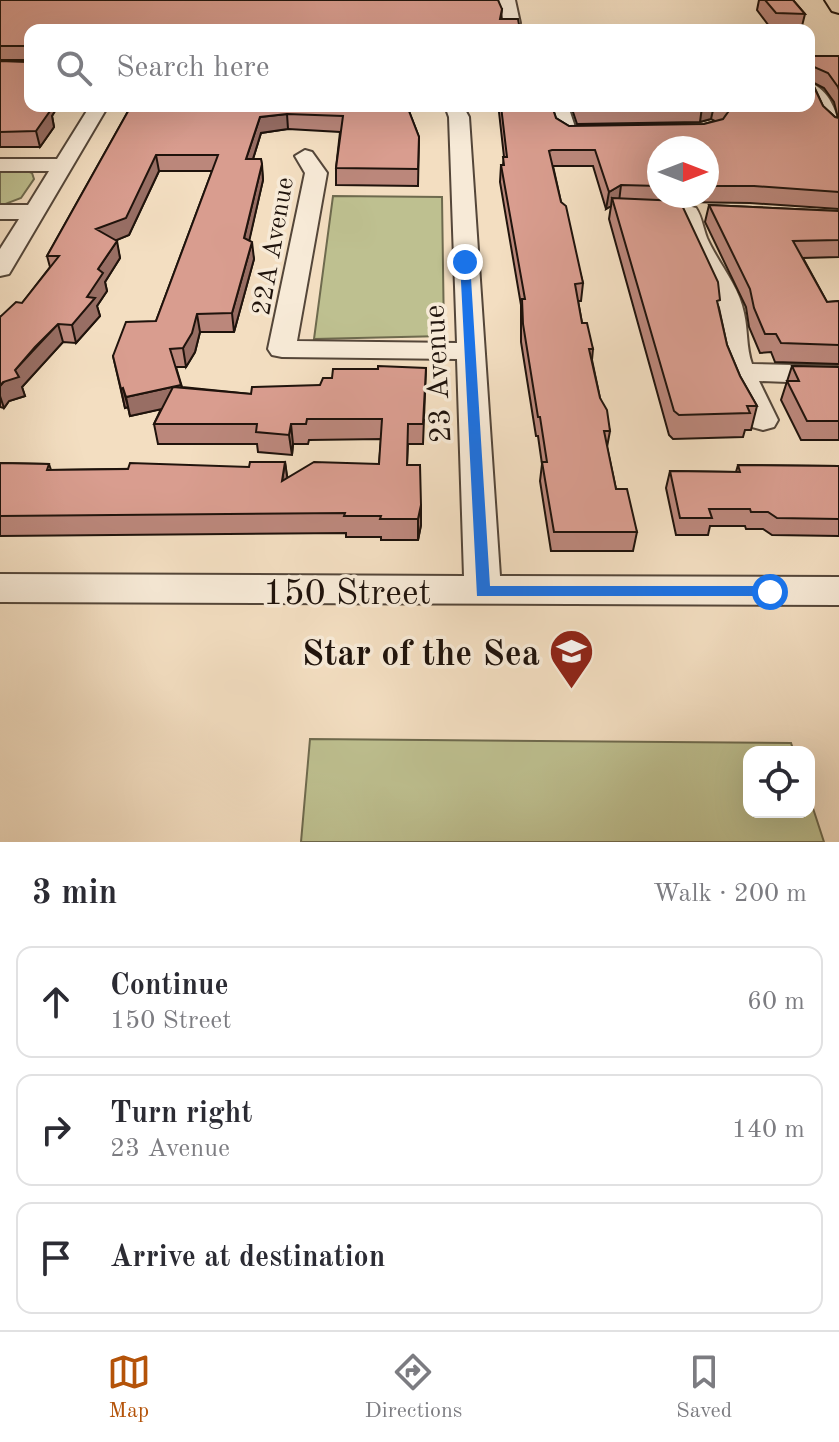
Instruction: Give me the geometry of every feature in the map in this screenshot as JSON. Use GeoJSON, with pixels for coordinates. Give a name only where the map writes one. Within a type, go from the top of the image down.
{"type":"FeatureCollection","features":[{"type":"Feature","properties":{"kind":"main road"},"geometry":{"type":"LineString","coordinates":[[835,0],[839,7]]}},
{"type":"Feature","properties":{"kind":"street"},"geometry":{"type":"LineString","coordinates":[[507,0],[512,24]]}},
{"type":"Feature","properties":{"kind":"street"},"geometry":{"type":"LineString","coordinates":[[823,104],[839,127]]}},
{"type":"Feature","properties":{"kind":"street"},"geometry":{"type":"LineString","coordinates":[[0,269],[95,112]]}},
{"type":"Feature","properties":{"kind":"street","name":"23 Avenue"},"geometry":{"type":"LineString","coordinates":[[457,112],[483,592]]}},
{"type":"Feature","properties":{"kind":"street"},"geometry":{"type":"LineString","coordinates":[[561,112],[572,155]]}},
{"type":"Feature","properties":{"kind":"street"},"geometry":{"type":"LineString","coordinates":[[567,133],[612,132]]}},
{"type":"Feature","properties":{"kind":"street","name":"22A Avenue"},"geometry":{"type":"LineString","coordinates":[[305,156],[316,173],[282,349],[469,351]]}},
{"type":"Feature","properties":{"kind":"street"},"geometry":{"type":"LineString","coordinates":[[0,165],[64,165]]}},
{"type":"Feature","properties":{"kind":"street"},"geometry":{"type":"LineString","coordinates":[[0,212],[33,212]]}},
{"type":"Feature","properties":{"kind":"street"},"geometry":{"type":"LineString","coordinates":[[661,213],[696,213],[690,225],[732,312],[733,347],[763,420]]}},
{"type":"Feature","properties":{"kind":"street"},"geometry":{"type":"LineString","coordinates":[[743,372],[839,375]]}},
{"type":"Feature","properties":{"kind":"street","name":"150 Street"},"geometry":{"type":"LineString","coordinates":[[0,588],[839,591]]}},
{"type":"Feature","properties":{"kind":"green space"},"geometry":{"type":"Polygon","coordinates":[[[25,170],[32,173],[34,179],[21,198],[0,206],[0,171],[25,170]]]}},
{"type":"Feature","properties":{"kind":"green space"},"geometry":{"type":"Polygon","coordinates":[[[333,196],[442,197],[444,336],[314,339],[333,196]]]}},
{"type":"Feature","properties":{"kind":"green space"},"geometry":{"type":"Polygon","coordinates":[[[310,739],[791,743],[792,746],[743,746],[743,818],[815,818],[815,814],[824,842],[301,842],[310,739]]]}},
{"type":"Feature","properties":{"kind":"building"},"geometry":{"type":"Polygon","coordinates":[[[0,0],[498,0],[502,9],[500,19],[518,19],[519,24],[24,24],[24,46],[0,46],[0,0]]]}},
{"type":"Feature","properties":{"kind":"building"},"geometry":{"type":"Polygon","coordinates":[[[765,0],[793,0],[805,14],[776,13],[765,0]]]}},
{"type":"Feature","properties":{"kind":"building"},"geometry":{"type":"Polygon","coordinates":[[[815,56],[839,56],[839,90],[828,73],[815,67],[815,56]]]}},
{"type":"Feature","properties":{"kind":"building"},"geometry":{"type":"Polygon","coordinates":[[[0,61],[24,62],[24,112],[49,112],[36,131],[0,132],[0,61]]]}},
{"type":"Feature","properties":{"kind":"building"},"geometry":{"type":"Polygon","coordinates":[[[815,89],[823,106],[839,118],[839,192],[719,186],[719,136],[647,136],[647,186],[621,185],[609,192],[595,150],[549,151],[561,202],[566,206],[583,283],[575,284],[582,323],[587,323],[593,349],[589,349],[600,398],[607,410],[610,431],[604,431],[616,489],[627,489],[637,532],[554,532],[542,462],[547,462],[523,324],[522,299],[525,299],[501,165],[504,165],[503,157],[507,157],[502,112],[554,112],[556,118],[569,126],[704,124],[723,119],[728,112],[815,112],[815,89]]]}},
{"type":"Feature","properties":{"kind":"building"},"geometry":{"type":"Polygon","coordinates":[[[128,112],[409,112],[419,137],[418,169],[336,168],[343,116],[287,114],[260,117],[246,159],[261,159],[262,164],[244,238],[252,242],[232,313],[197,314],[192,333],[183,348],[170,349],[181,385],[126,397],[113,356],[126,322],[156,321],[218,155],[156,155],[126,218],[96,229],[117,241],[98,269],[103,273],[87,297],[95,298],[72,325],[58,324],[35,347],[15,370],[19,377],[0,386],[0,317],[16,302],[22,303],[59,256],[47,256],[128,112]]]}},
{"type":"Feature","properties":{"kind":"building"},"geometry":{"type":"Polygon","coordinates":[[[612,198],[647,200],[647,208],[683,208],[718,282],[720,300],[717,301],[727,345],[757,406],[747,406],[750,413],[679,415],[674,411],[612,198]]]}},
{"type":"Feature","properties":{"kind":"building"},"geometry":{"type":"Polygon","coordinates":[[[719,205],[839,211],[839,240],[793,241],[827,302],[839,301],[839,345],[781,343],[776,334],[765,334],[750,289],[710,208],[719,208],[719,205]]]}},
{"type":"Feature","properties":{"kind":"building"},"geometry":{"type":"Polygon","coordinates":[[[378,366],[426,368],[423,424],[408,424],[407,465],[420,465],[421,505],[418,519],[344,516],[345,513],[0,516],[0,463],[49,464],[47,470],[128,469],[130,463],[249,467],[250,462],[285,462],[282,481],[314,462],[379,464],[382,419],[307,419],[306,424],[291,424],[289,435],[256,432],[257,424],[154,424],[173,387],[251,394],[252,387],[320,385],[323,378],[332,378],[333,369],[378,369],[378,366]]]}},
{"type":"Feature","properties":{"kind":"building"},"geometry":{"type":"Polygon","coordinates":[[[792,366],[839,367],[839,421],[807,421],[787,381],[799,381],[792,366]]]}},
{"type":"Feature","properties":{"kind":"building"},"geometry":{"type":"Polygon","coordinates":[[[738,465],[839,466],[839,519],[777,518],[768,512],[751,512],[750,509],[709,509],[712,518],[680,518],[670,471],[740,472],[738,465]]]}},
{"type":"Feature","properties":{"kind":"place","name":"Star of the Sea"},"geometry":{"type":"Point","coordinates":[571,691]}},
{"type":"Feature","properties":{"kind":"route"},"geometry":{"type":"LineString","coordinates":[[465,262],[483,592],[770,592]]}}]}
